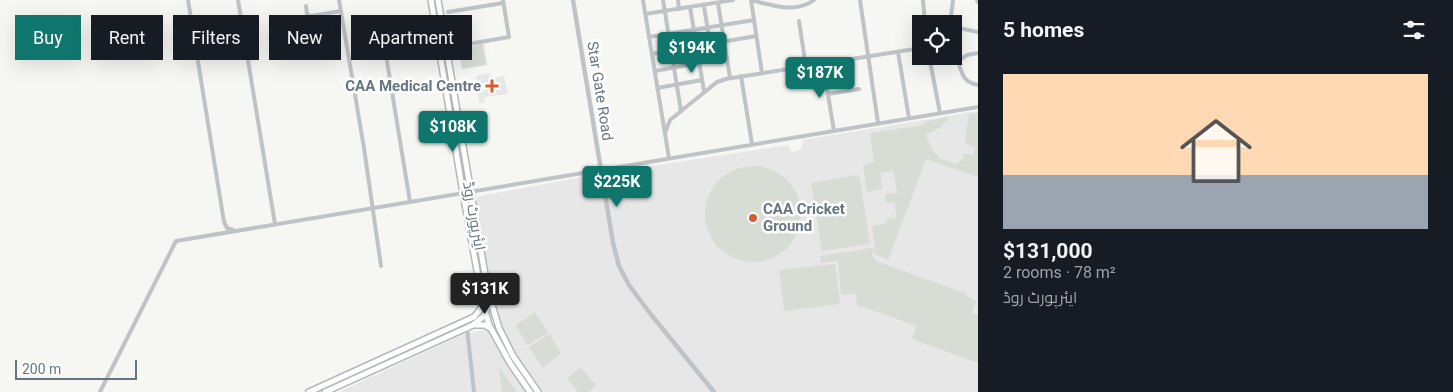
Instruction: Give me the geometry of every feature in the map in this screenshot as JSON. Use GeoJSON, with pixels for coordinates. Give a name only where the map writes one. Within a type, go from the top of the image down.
{"type":"FeatureCollection","features":[{"type":"Feature","properties":{"kind":"main road","name":"ایئرپورٹ روڈ"},"geometry":{"type":"LineString","coordinates":[[431,0],[483,304],[491,329],[510,364],[530,392]]}},
{"type":"Feature","properties":{"kind":"main road","name":"ایئرپورٹ روڈ"},"geometry":{"type":"LineString","coordinates":[[438,0],[440,15]]}},
{"type":"Feature","properties":{"kind":"main road","name":"ایئرپورٹ روڈ"},"geometry":{"type":"LineString","coordinates":[[448,60],[469,192],[490,301],[499,328],[513,356],[538,392]]}},
{"type":"Feature","properties":{"kind":"main road"},"geometry":{"type":"LineString","coordinates":[[325,392],[470,326],[486,313],[490,301]]}},
{"type":"Feature","properties":{"kind":"main road"},"geometry":{"type":"LineString","coordinates":[[310,392],[474,317],[480,311],[483,304]]}},
{"type":"Feature","properties":{"kind":"main road"},"geometry":{"type":"LineString","coordinates":[[474,317],[488,321],[499,328]]}},
{"type":"Feature","properties":{"kind":"main road"},"geometry":{"type":"LineString","coordinates":[[470,326],[485,325],[491,329]]}},
{"type":"Feature","properties":{"kind":"street"},"geometry":{"type":"LineString","coordinates":[[188,0],[224,222],[227,228],[234,231]]}},
{"type":"Feature","properties":{"kind":"street"},"geometry":{"type":"LineString","coordinates":[[238,0],[275,224]]}},
{"type":"Feature","properties":{"kind":"street"},"geometry":{"type":"LineString","coordinates":[[339,0],[381,266]]}},
{"type":"Feature","properties":{"kind":"street","name":"Star Gate Road"},"geometry":{"type":"LineString","coordinates":[[573,0],[600,171],[619,266],[649,312],[714,392]]}},
{"type":"Feature","properties":{"kind":"street"},"geometry":{"type":"LineString","coordinates":[[643,0],[669,158]]}},
{"type":"Feature","properties":{"kind":"street"},"geometry":{"type":"LineString","coordinates":[[663,0],[681,111]]}},
{"type":"Feature","properties":{"kind":"street"},"geometry":{"type":"LineString","coordinates":[[678,0],[679,9]]}},
{"type":"Feature","properties":{"kind":"street"},"geometry":{"type":"LineString","coordinates":[[646,14],[733,0]]}},
{"type":"Feature","properties":{"kind":"street"},"geometry":{"type":"LineString","coordinates":[[762,73],[751,0],[775,6],[798,7],[808,5],[814,0]]}},
{"type":"Feature","properties":{"kind":"street"},"geometry":{"type":"LineString","coordinates":[[860,0],[878,123]]}},
{"type":"Feature","properties":{"kind":"street"},"geometry":{"type":"LineString","coordinates":[[923,0],[924,15]]}},
{"type":"Feature","properties":{"kind":"street"},"geometry":{"type":"LineString","coordinates":[[951,15],[953,0]]}},
{"type":"Feature","properties":{"kind":"street"},"geometry":{"type":"LineString","coordinates":[[448,12],[503,1],[509,37],[472,43]]}},
{"type":"Feature","properties":{"kind":"street"},"geometry":{"type":"LineString","coordinates":[[718,3],[730,78]]}},
{"type":"Feature","properties":{"kind":"street"},"geometry":{"type":"LineString","coordinates":[[306,6],[307,14],[312,16],[341,11]]}},
{"type":"Feature","properties":{"kind":"street"},"geometry":{"type":"LineString","coordinates":[[704,6],[710,44]]}},
{"type":"Feature","properties":{"kind":"street"},"geometry":{"type":"LineString","coordinates":[[690,7],[704,91]]}},
{"type":"Feature","properties":{"kind":"street"},"geometry":{"type":"LineString","coordinates":[[649,37],[754,20]]}},
{"type":"Feature","properties":{"kind":"street"},"geometry":{"type":"LineString","coordinates":[[799,21],[806,66]]}},
{"type":"Feature","properties":{"kind":"street"},"geometry":{"type":"LineString","coordinates":[[962,29],[978,32]]}},
{"type":"Feature","properties":{"kind":"street"},"geometry":{"type":"LineString","coordinates":[[652,54],[756,36]]}},
{"type":"Feature","properties":{"kind":"street"},"geometry":{"type":"LineString","coordinates":[[665,134],[670,120],[717,82],[741,76],[912,50]]}},
{"type":"Feature","properties":{"kind":"street"},"geometry":{"type":"LineString","coordinates":[[898,52],[908,118]]}},
{"type":"Feature","properties":{"kind":"street"},"geometry":{"type":"LineString","coordinates":[[962,58],[967,55],[978,53]]}},
{"type":"Feature","properties":{"kind":"street"},"geometry":{"type":"LineString","coordinates":[[654,72],[726,58]]}},
{"type":"Feature","properties":{"kind":"street"},"geometry":{"type":"LineString","coordinates":[[387,60],[410,202]]}},
{"type":"Feature","properties":{"kind":"street"},"geometry":{"type":"LineString","coordinates":[[824,64],[834,131]]}},
{"type":"Feature","properties":{"kind":"street"},"geometry":{"type":"LineString","coordinates":[[931,65],[940,113]]}},
{"type":"Feature","properties":{"kind":"street"},"geometry":{"type":"LineString","coordinates":[[959,65],[965,80],[978,85]]}},
{"type":"Feature","properties":{"kind":"street"},"geometry":{"type":"LineString","coordinates":[[741,76],[752,144]]}},
{"type":"Feature","properties":{"kind":"street"},"geometry":{"type":"LineString","coordinates":[[657,88],[702,80]]}},
{"type":"Feature","properties":{"kind":"street"},"geometry":{"type":"LineString","coordinates":[[828,94],[859,89]]}},
{"type":"Feature","properties":{"kind":"street"},"geometry":{"type":"LineString","coordinates":[[100,392],[176,241],[978,107]]}},
{"type":"Feature","properties":{"kind":"street"},"geometry":{"type":"LineString","coordinates":[[470,326],[474,392]]}},
{"type":"Feature","properties":{"kind":"shaded area"},"geometry":{"type":"Polygon","coordinates":[[[483,44],[487,65],[462,69],[460,60],[472,60],[472,46],[483,44]]]}},
{"type":"Feature","properties":{"kind":"shaded area","name":"CAA Medical Centre"},"geometry":{"type":"Polygon","coordinates":[[[489,73],[490,78],[504,76],[508,94],[485,97],[485,102],[479,103],[476,76],[489,73]]]}},
{"type":"Feature","properties":{"kind":"shaded area"},"geometry":{"type":"Polygon","coordinates":[[[978,111],[978,392],[339,392],[462,335],[501,325],[491,294],[476,198],[480,196],[599,174],[788,145],[792,152],[801,149],[803,140],[978,111]]]}},
{"type":"Feature","properties":{"kind":"shaded area"},"geometry":{"type":"Polygon","coordinates":[[[978,113],[978,177],[926,159],[888,260],[874,254],[875,246],[872,226],[885,224],[887,219],[896,218],[895,202],[886,203],[885,194],[897,193],[894,171],[881,173],[882,189],[867,192],[863,165],[874,162],[870,133],[924,125],[924,122],[949,117],[941,127],[927,134],[927,139],[939,158],[955,164],[963,160],[964,154],[973,155],[975,147],[968,145],[965,141],[969,114],[978,113]]]}},
{"type":"Feature","properties":{"kind":"shaded area","name":"CAA Cricket Ground"},"geometry":{"type":"Polygon","coordinates":[[[753,166],[771,170],[787,180],[797,196],[801,214],[797,232],[787,248],[771,258],[753,262],[735,258],[719,248],[709,232],[705,214],[709,196],[719,180],[735,170],[753,166]]]}},
{"type":"Feature","properties":{"kind":"shaded area"},"geometry":{"type":"Polygon","coordinates":[[[859,175],[870,244],[822,251],[811,183],[859,175]]]}},
{"type":"Feature","properties":{"kind":"shaded area"},"geometry":{"type":"Polygon","coordinates":[[[874,249],[872,255],[876,261],[967,294],[966,296],[976,301],[972,313],[978,315],[978,363],[912,339],[917,326],[857,305],[856,294],[841,295],[838,261],[821,263],[820,256],[874,249]]]}},
{"type":"Feature","properties":{"kind":"shaded area"},"geometry":{"type":"Polygon","coordinates":[[[835,264],[840,304],[784,311],[779,270],[835,264]]]}},
{"type":"Feature","properties":{"kind":"shaded area"},"geometry":{"type":"Polygon","coordinates":[[[535,312],[548,333],[527,345],[516,325],[535,312]]]}},
{"type":"Feature","properties":{"kind":"shaded area"},"geometry":{"type":"Polygon","coordinates":[[[550,334],[561,353],[543,368],[529,347],[550,334]]]}},
{"type":"Feature","properties":{"kind":"shaded area"},"geometry":{"type":"Polygon","coordinates":[[[499,367],[517,392],[502,392],[499,367]]]}},
{"type":"Feature","properties":{"kind":"shaded area"},"geometry":{"type":"Polygon","coordinates":[[[581,367],[596,386],[588,392],[578,392],[567,378],[581,367]]]}},
{"type":"Feature","properties":{"kind":"place","name":"CAA Medical Centre"},"geometry":{"type":"Point","coordinates":[492,86]}},
{"type":"Feature","properties":{"kind":"place","name":"CAA Cricket Ground"},"geometry":{"type":"Point","coordinates":[753,218]}}]}
